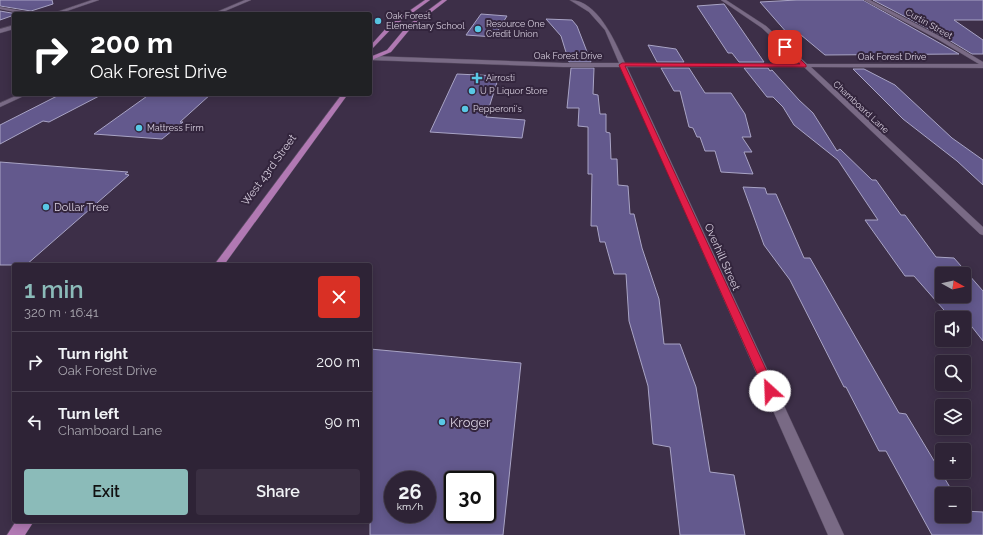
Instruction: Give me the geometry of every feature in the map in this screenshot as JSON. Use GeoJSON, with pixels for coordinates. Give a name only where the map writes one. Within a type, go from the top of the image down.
{"type":"FeatureCollection","features":[{"type":"Feature","properties":{"kind":"main road"},"geometry":{"type":"LineString","coordinates":[[372,47],[391,26],[428,0]]}},
{"type":"Feature","properties":{"kind":"main road"},"geometry":{"type":"LineString","coordinates":[[372,58],[389,51],[409,27],[436,5],[445,0]]}},
{"type":"Feature","properties":{"kind":"main road","name":"West 43rd Street"},"geometry":{"type":"LineString","coordinates":[[220,263],[344,96]]}},
{"type":"Feature","properties":{"kind":"main road"},"geometry":{"type":"LineString","coordinates":[[15,535],[24,523]]}},
{"type":"Feature","properties":{"kind":"street"},"geometry":{"type":"LineString","coordinates":[[59,12],[97,0]]}},
{"type":"Feature","properties":{"kind":"street"},"geometry":{"type":"LineString","coordinates":[[219,12],[248,0]]}},
{"type":"Feature","properties":{"kind":"street","name":"Overhill Street"},"geometry":{"type":"LineString","coordinates":[[572,0],[591,11],[606,30],[836,535]]}},
{"type":"Feature","properties":{"kind":"street","name":"Chamboard Lane"},"geometry":{"type":"LineString","coordinates":[[723,0],[745,13],[764,27],[983,232]]}},
{"type":"Feature","properties":{"kind":"street","name":"Curtin Street"},"geometry":{"type":"LineString","coordinates":[[866,0],[941,39],[983,65]]}},
{"type":"Feature","properties":{"kind":"street"},"geometry":{"type":"LineString","coordinates":[[0,8],[22,12]]}},
{"type":"Feature","properties":{"kind":"street"},"geometry":{"type":"LineString","coordinates":[[0,31],[12,28]]}},
{"type":"Feature","properties":{"kind":"street","name":"Oak Forest Drive"},"geometry":{"type":"LineString","coordinates":[[372,58],[520,64],[804,66],[983,65]]}},
{"type":"Feature","properties":{"kind":"street"},"geometry":{"type":"LineString","coordinates":[[0,105],[20,96]]}},
{"type":"Feature","properties":{"kind":"building"},"geometry":{"type":"Polygon","coordinates":[[[0,0],[52,0],[53,4],[31,11],[0,6],[0,0]]]}},
{"type":"Feature","properties":{"kind":"building"},"geometry":{"type":"Polygon","coordinates":[[[797,0],[863,0],[959,54],[825,55],[801,35],[788,34],[760,2],[797,0]]]}},
{"type":"Feature","properties":{"kind":"building"},"geometry":{"type":"Polygon","coordinates":[[[873,0],[983,0],[983,20],[954,20],[983,40],[983,54],[972,54],[944,37],[873,0]]]}},
{"type":"Feature","properties":{"kind":"building"},"geometry":{"type":"Polygon","coordinates":[[[724,4],[764,62],[739,62],[732,53],[728,53],[697,6],[724,4]]]}},
{"type":"Feature","properties":{"kind":"building"},"geometry":{"type":"Polygon","coordinates":[[[0,11],[12,13],[12,16],[0,20],[0,11]]]}},
{"type":"Feature","properties":{"kind":"building"},"geometry":{"type":"Polygon","coordinates":[[[481,14],[507,16],[494,37],[466,35],[481,14]]]}},
{"type":"Feature","properties":{"kind":"building"},"geometry":{"type":"Polygon","coordinates":[[[546,19],[572,20],[577,26],[591,62],[569,62],[561,36],[546,19]]]}},
{"type":"Feature","properties":{"kind":"building"},"geometry":{"type":"Polygon","coordinates":[[[648,45],[676,49],[684,62],[657,62],[648,45]]]}},
{"type":"Feature","properties":{"kind":"building"},"geometry":{"type":"Polygon","coordinates":[[[571,68],[594,68],[593,94],[598,95],[600,114],[606,114],[606,132],[610,133],[611,159],[617,159],[618,185],[628,186],[630,214],[634,214],[642,248],[659,299],[664,344],[680,344],[696,387],[710,472],[734,475],[745,535],[680,535],[670,447],[653,444],[648,386],[629,321],[626,274],[614,274],[605,242],[600,242],[597,226],[591,226],[592,174],[588,174],[588,127],[578,126],[579,108],[567,108],[571,68]]]}},
{"type":"Feature","properties":{"kind":"building"},"geometry":{"type":"Polygon","coordinates":[[[661,68],[689,68],[705,93],[731,93],[745,114],[751,137],[742,137],[752,152],[744,152],[753,174],[721,172],[715,151],[705,151],[700,137],[697,137],[693,128],[689,127],[680,91],[674,91],[661,68]]]}},
{"type":"Feature","properties":{"kind":"building"},"geometry":{"type":"Polygon","coordinates":[[[744,68],[768,68],[770,71],[772,70],[813,113],[837,151],[840,149],[872,180],[876,180],[901,215],[905,215],[936,257],[954,258],[962,267],[935,267],[935,300],[914,276],[905,276],[865,220],[878,220],[838,160],[794,125],[783,107],[773,97],[767,97],[744,68]]]}},
{"type":"Feature","properties":{"kind":"building"},"geometry":{"type":"Polygon","coordinates":[[[853,69],[864,69],[895,85],[952,138],[983,160],[983,185],[957,161],[903,119],[853,69]]]}},
{"type":"Feature","properties":{"kind":"building"},"geometry":{"type":"Polygon","coordinates":[[[457,74],[499,76],[486,117],[525,120],[522,138],[430,132],[457,74]]]}},
{"type":"Feature","properties":{"kind":"building"},"geometry":{"type":"Polygon","coordinates":[[[57,96],[99,96],[49,122],[43,121],[0,144],[0,125],[57,96]]]}},
{"type":"Feature","properties":{"kind":"building"},"geometry":{"type":"Polygon","coordinates":[[[147,96],[209,96],[180,122],[183,122],[162,139],[94,134],[147,96]]]}},
{"type":"Feature","properties":{"kind":"building"},"geometry":{"type":"Polygon","coordinates":[[[0,162],[128,172],[125,174],[129,175],[28,263],[0,265],[0,162]]]}},
{"type":"Feature","properties":{"kind":"building"},"geometry":{"type":"Polygon","coordinates":[[[743,187],[765,188],[767,194],[776,194],[804,258],[810,258],[899,413],[906,414],[935,462],[935,479],[945,479],[950,487],[935,487],[935,523],[971,523],[971,511],[983,512],[983,535],[932,535],[886,451],[879,451],[846,387],[844,387],[790,280],[764,245],[743,187]]]}},
{"type":"Feature","properties":{"kind":"building"},"geometry":{"type":"Polygon","coordinates":[[[971,277],[983,291],[983,341],[971,326],[971,311],[945,311],[938,303],[971,303],[971,277]]]}},
{"type":"Feature","properties":{"kind":"building","name":"Kroger"},"geometry":{"type":"Polygon","coordinates":[[[372,349],[521,363],[503,535],[370,535],[370,523],[372,523],[372,349]]]}},
{"type":"Feature","properties":{"kind":"place","name":"Oak Forest Elementary School"},"geometry":{"type":"Point","coordinates":[378,21]}},
{"type":"Feature","properties":{"kind":"place","name":"Resource One Credit Union"},"geometry":{"type":"Point","coordinates":[478,29]}},
{"type":"Feature","properties":{"kind":"place","name":"Airrosti"},"geometry":{"type":"Point","coordinates":[477,78]}},
{"type":"Feature","properties":{"kind":"place","name":"U P Liquor Store"},"geometry":{"type":"Point","coordinates":[472,91]}},
{"type":"Feature","properties":{"kind":"place","name":"Pepperoni's"},"geometry":{"type":"Point","coordinates":[465,109]}},
{"type":"Feature","properties":{"kind":"place","name":"Mattress Firm"},"geometry":{"type":"Point","coordinates":[139,128]}},
{"type":"Feature","properties":{"kind":"place","name":"Dollar Tree"},"geometry":{"type":"Point","coordinates":[46,207]}},
{"type":"Feature","properties":{"kind":"place","name":"Kroger"},"geometry":{"type":"Point","coordinates":[442,422]}},
{"type":"Feature","properties":{"kind":"route"},"geometry":{"type":"LineString","coordinates":[[770,391],[622,65],[804,66],[785,47]]}}]}
